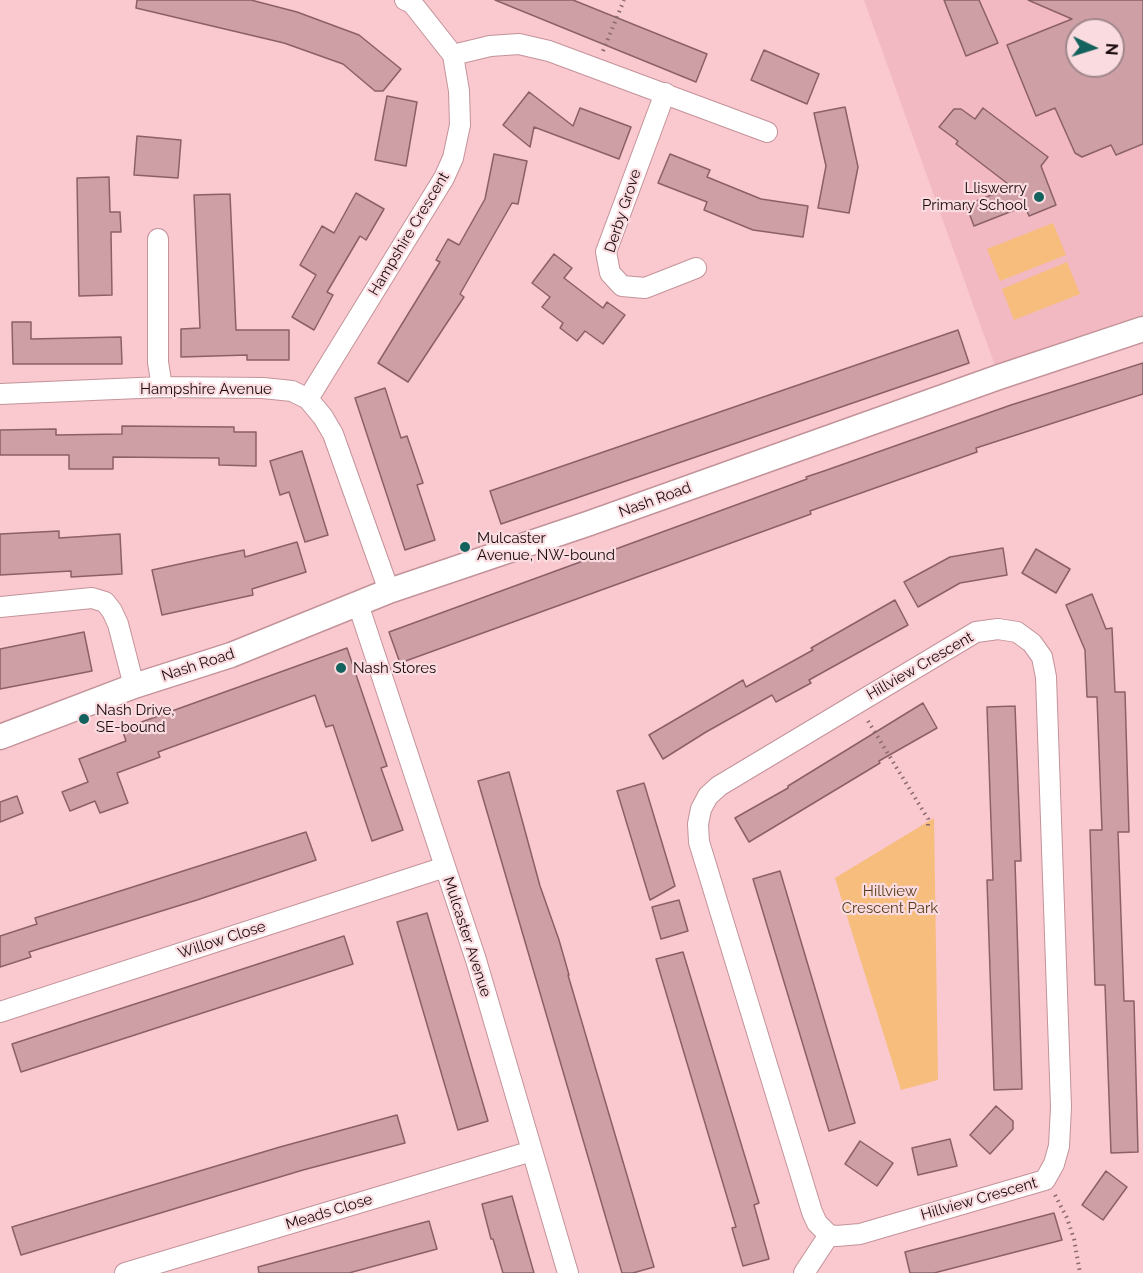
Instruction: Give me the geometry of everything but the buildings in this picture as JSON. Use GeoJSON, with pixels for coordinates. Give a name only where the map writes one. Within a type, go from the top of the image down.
{"type":"FeatureCollection","features":[{"type":"Feature","properties":{"kind":"street","name":"Hampshire Crescent"},"geometry":{"type":"LineString","coordinates":[[308,399],[444,178],[453,158],[460,125],[459,91],[453,55],[412,3],[405,0]]}},
{"type":"Feature","properties":{"kind":"street"},"geometry":{"type":"LineString","coordinates":[[453,55],[490,46],[519,44],[549,51],[767,132]]}},
{"type":"Feature","properties":{"kind":"street","name":"Derby Grove"},"geometry":{"type":"LineString","coordinates":[[665,93],[606,252],[610,273],[622,286],[645,288],[696,268]]}},
{"type":"Feature","properties":{"kind":"street"},"geometry":{"type":"LineString","coordinates":[[158,239],[158,362],[162,387]]}},
{"type":"Feature","properties":{"kind":"street","name":"Nash Road"},"geometry":{"type":"LineString","coordinates":[[0,736],[134,686],[231,655],[389,591],[590,523],[999,377],[1143,329]]}},
{"type":"Feature","properties":{"kind":"street","name":"Hampshire Avenue"},"geometry":{"type":"LineString","coordinates":[[0,394],[162,387],[263,388],[292,391],[308,399]]}},
{"type":"Feature","properties":{"kind":"street"},"geometry":{"type":"LineString","coordinates":[[308,399],[324,417],[333,434],[389,591]]}},
{"type":"Feature","properties":{"kind":"street"},"geometry":{"type":"LineString","coordinates":[[0,607],[92,598],[105,602],[118,624],[134,686]]}},
{"type":"Feature","properties":{"kind":"street","name":"Mulcaster Avenue"},"geometry":{"type":"LineString","coordinates":[[358,604],[476,960],[568,1273]]}},
{"type":"Feature","properties":{"kind":"street","name":"Hillview Crescent"},"geometry":{"type":"LineString","coordinates":[[998,628],[1017,632],[1032,643],[1042,657],[1046,677],[1061,1126],[1054,1164],[1045,1180],[860,1234],[829,1235],[817,1223],[812,1212],[699,842],[698,824],[701,809],[708,795],[719,786],[976,632],[998,628]]}},
{"type":"Feature","properties":{"kind":"street","name":"Willow Close"},"geometry":{"type":"LineString","coordinates":[[0,1012],[445,867]]}},
{"type":"Feature","properties":{"kind":"street","name":"Meads Close"},"geometry":{"type":"LineString","coordinates":[[125,1273],[532,1151]]}},
{"type":"Feature","properties":{"kind":"street"},"geometry":{"type":"LineString","coordinates":[[804,1273],[829,1235]]}},
{"type":"Feature","properties":{"kind":"path"},"geometry":{"type":"LineString","coordinates":[[596,68],[624,0]]}},
{"type":"Feature","properties":{"kind":"path"},"geometry":{"type":"LineString","coordinates":[[856,703],[928,819],[928,829]]}},
{"type":"Feature","properties":{"kind":"path"},"geometry":{"type":"LineString","coordinates":[[1045,1180],[1067,1218],[1074,1239],[1080,1273]]}},
{"type":"Feature","properties":{"kind":"shaded area","name":"Lliswerry Primary School"},"geometry":{"type":"Polygon","coordinates":[[[864,0],[1143,0],[1143,329],[999,377],[864,0]]]}},
{"type":"Feature","properties":{"kind":"green space"},"geometry":{"type":"Polygon","coordinates":[[[1053,223],[1066,255],[1000,281],[987,249],[1053,223]]]}},
{"type":"Feature","properties":{"kind":"green space"},"geometry":{"type":"Polygon","coordinates":[[[1067,262],[1080,294],[1014,320],[1002,289],[1067,262]]]}},
{"type":"Feature","properties":{"kind":"green space","name":"Hillview Crescent Park"},"geometry":{"type":"Polygon","coordinates":[[[934,818],[938,1080],[901,1090],[835,878],[934,818]]]}},
{"type":"Feature","properties":{"kind":"place","name":"Lliswerry Primary School"},"geometry":{"type":"Point","coordinates":[1039,197]}},
{"type":"Feature","properties":{"kind":"place","name":"Mulcaster Avenue, NW-bound"},"geometry":{"type":"Point","coordinates":[465,547]}},
{"type":"Feature","properties":{"kind":"place","name":"Nash Stores"},"geometry":{"type":"Point","coordinates":[341,668]}},
{"type":"Feature","properties":{"kind":"place","name":"Nash Drive, SE-bound"},"geometry":{"type":"Point","coordinates":[84,719]}}]}
